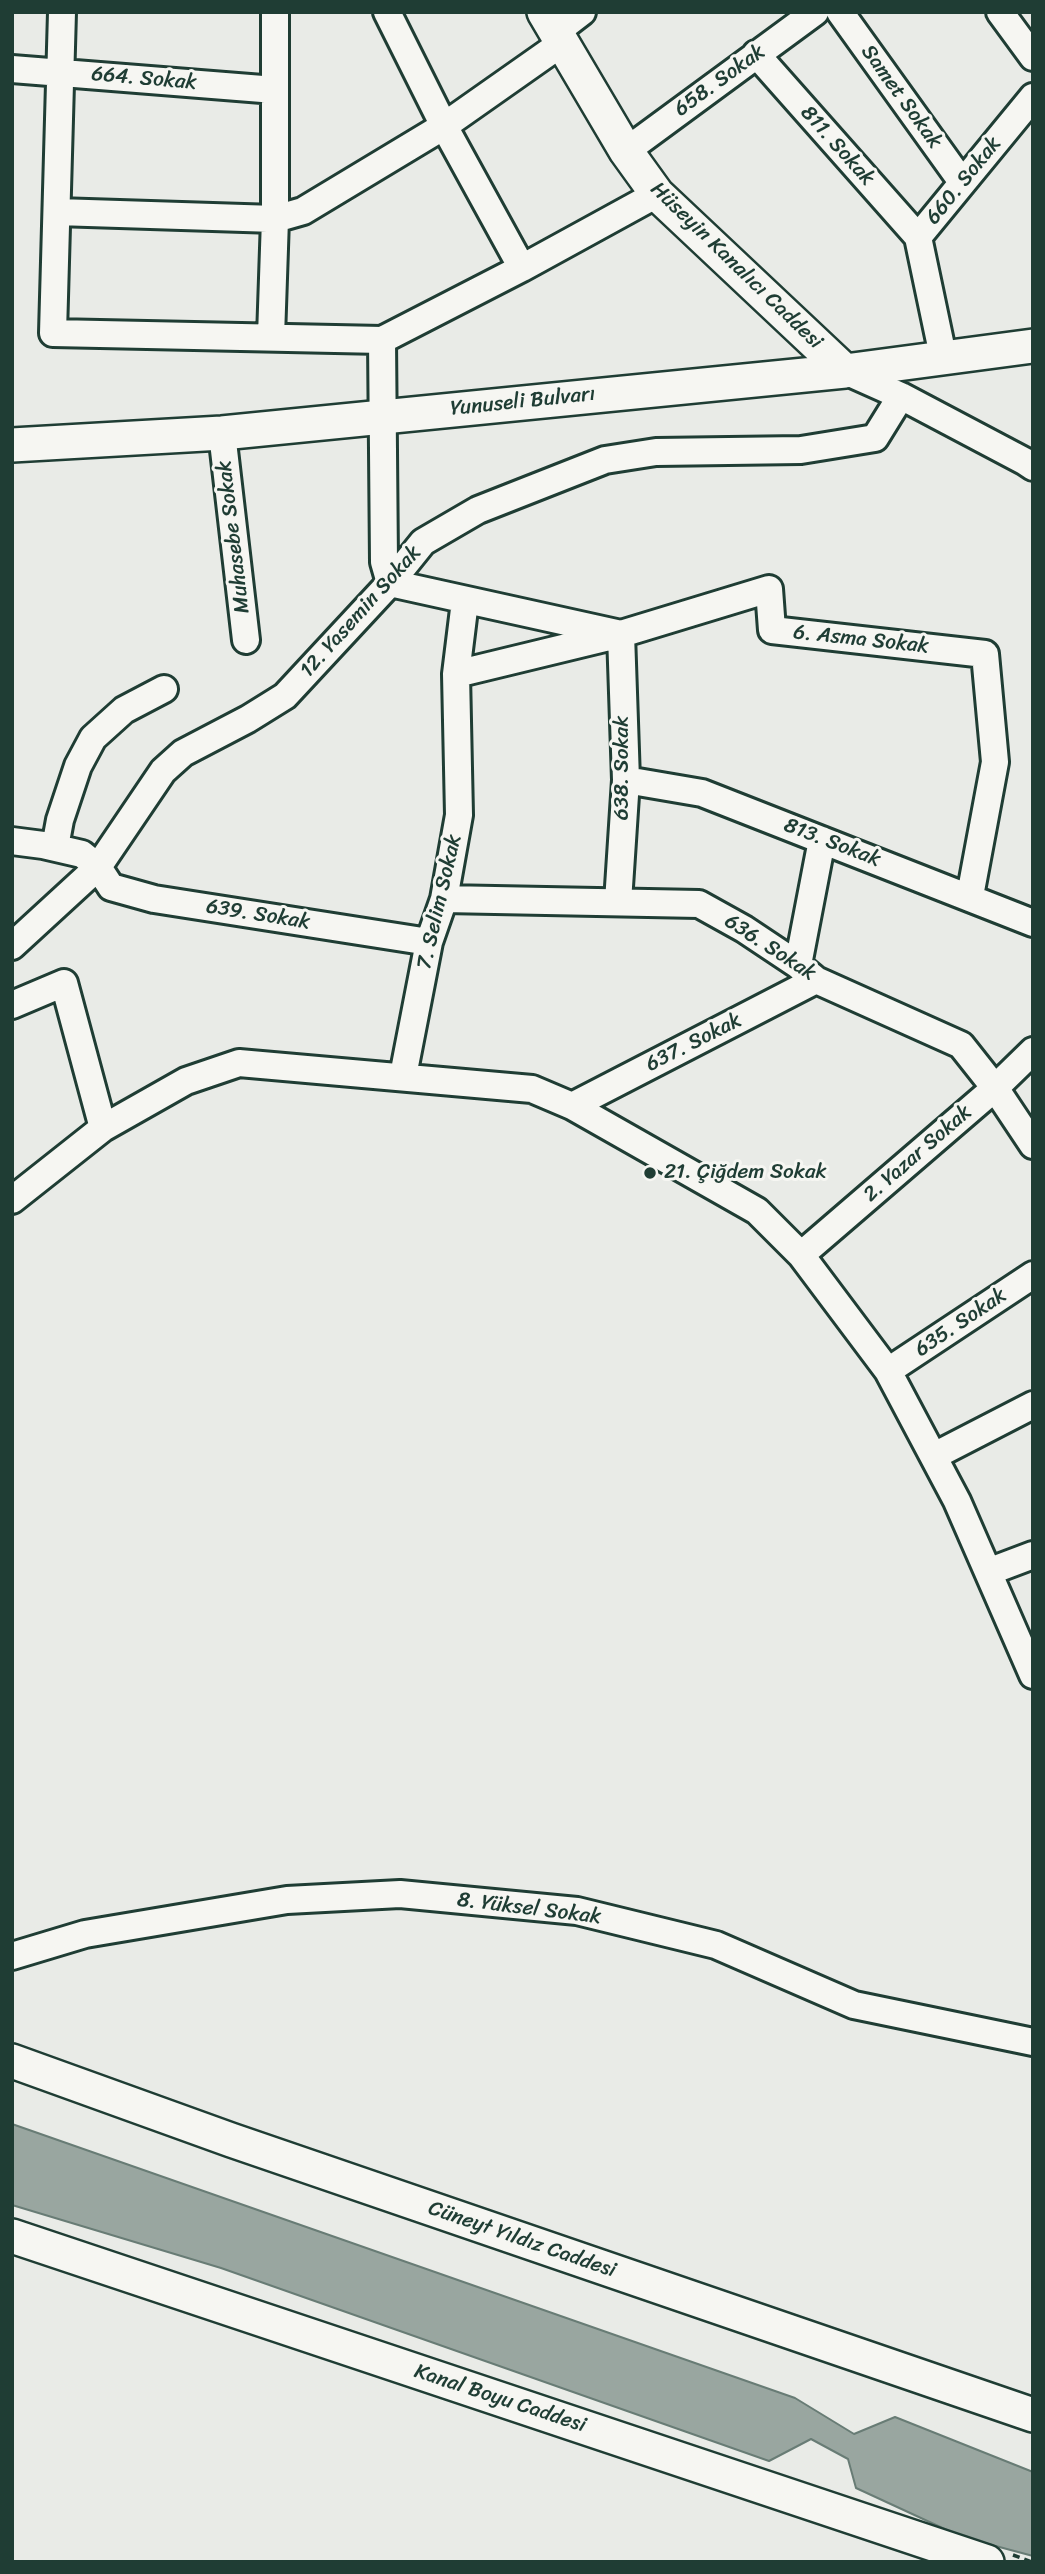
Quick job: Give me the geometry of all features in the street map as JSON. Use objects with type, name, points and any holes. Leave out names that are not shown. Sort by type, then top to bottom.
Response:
[{"type":"main road","name":"Hüseyin Kanalıcı Caddesi","points":[[561,25],[626,150],[657,194],[845,371]]},
{"type":"main road","name":"Yunuseli Bulvarı","points":[[12,445],[222,433],[845,371],[1033,346]]},
{"type":"main road","name":"Cüneyt Yıldız Caddesi","points":[[12,2061],[244,2144],[1033,2415]]},
{"type":"main road","name":"Kanal Boyu Caddesi","points":[[12,2236],[987,2562]]},
{"type":"street","points":[[62,12],[53,333],[382,340],[657,194]]},
{"type":"street","points":[[271,337],[275,219],[275,12]]},
{"type":"street","points":[[387,12],[443,126],[522,268]]},
{"type":"street","name":"658. Sokak","points":[[626,150],[815,12]]},
{"type":"street","name":"Samet Sokak","points":[[839,12],[962,182]]},
{"type":"street","points":[[1000,12],[1033,57]]},
{"type":"street","points":[[57,212],[275,219],[303,211],[443,126],[561,25]]},
{"type":"street","name":"811. Sokak","points":[[756,54],[918,237]]},
{"type":"street","name":"664. Sokak","points":[[12,69],[275,90]]},
{"type":"street","name":"660. Sokak","points":[[943,356],[918,237],[1033,97]]},
{"type":"street","points":[[382,340],[384,562],[390,583],[621,634]]},
{"type":"street","points":[[845,371],[901,396],[1033,467]]},
{"type":"street","name":"12. Yasemin Sokak","points":[[12,946],[98,867],[163,771],[183,754],[285,696],[390,583],[423,542],[478,510],[605,460],[656,452],[801,450],[876,438],[901,396]]},
{"type":"street","name":"Muhasebe Sokak","points":[[222,433],[247,640]]},
{"type":"street","name":"6. Asma Sokak","points":[[456,674],[621,634],[769,589],[772,630],[985,654],[995,762],[970,896]]},
{"type":"street","name":"7. Selim Sokak","points":[[403,1076],[429,942],[444,899],[459,815],[456,674],[466,601]]},
{"type":"street","name":"638. Sokak","points":[[618,902],[626,780],[621,634]]},
{"type":"street","points":[[55,847],[60,820],[78,765],[93,738],[124,710],[164,689]]},
{"type":"street","name":"813. Sokak","points":[[626,780],[702,793],[970,896],[1033,923]]},
{"type":"street","points":[[807,972],[822,840]]},
{"type":"street","name":"639. Sokak","points":[[12,841],[82,854],[98,867],[111,887],[154,900],[429,942]]},
{"type":"street","name":"636. Sokak","points":[[444,899],[699,904],[807,972],[961,1045],[995,1088],[1033,1146]]},
{"type":"street","name":"637. Sokak","points":[[572,1105],[807,972]]},
{"type":"street","points":[[12,1005],[64,983],[103,1128]]},
{"type":"street","name":"2. Yazar Sokak","points":[[801,1255],[995,1088],[1033,1051]]},
{"type":"street","points":[[12,1200],[103,1128],[186,1081],[239,1063],[532,1089],[572,1105],[757,1211],[801,1255],[888,1371],[957,1501],[1033,1675]]},
{"type":"street","name":"635. Sokak","points":[[888,1371],[1033,1275]]},
{"type":"street","points":[[934,1456],[1033,1405]]},
{"type":"street","points":[[988,1572],[1033,1555]]},
{"type":"street","name":"8. Yüksel Sokak","points":[[12,1956],[85,1934],[287,1900],[400,1894],[577,1911],[716,1945],[854,2005],[1033,2042]]},
{"type":"shaded area","points":[[12,2124],[795,2398],[854,2434],[895,2417],[1033,2472],[1033,2556],[962,2537],[856,2488],[848,2459],[811,2439],[769,2461],[221,2268],[12,2205]]},
{"type":"place","name":"21. Çiğdem Sokak","points":[[650,1173]]}]
